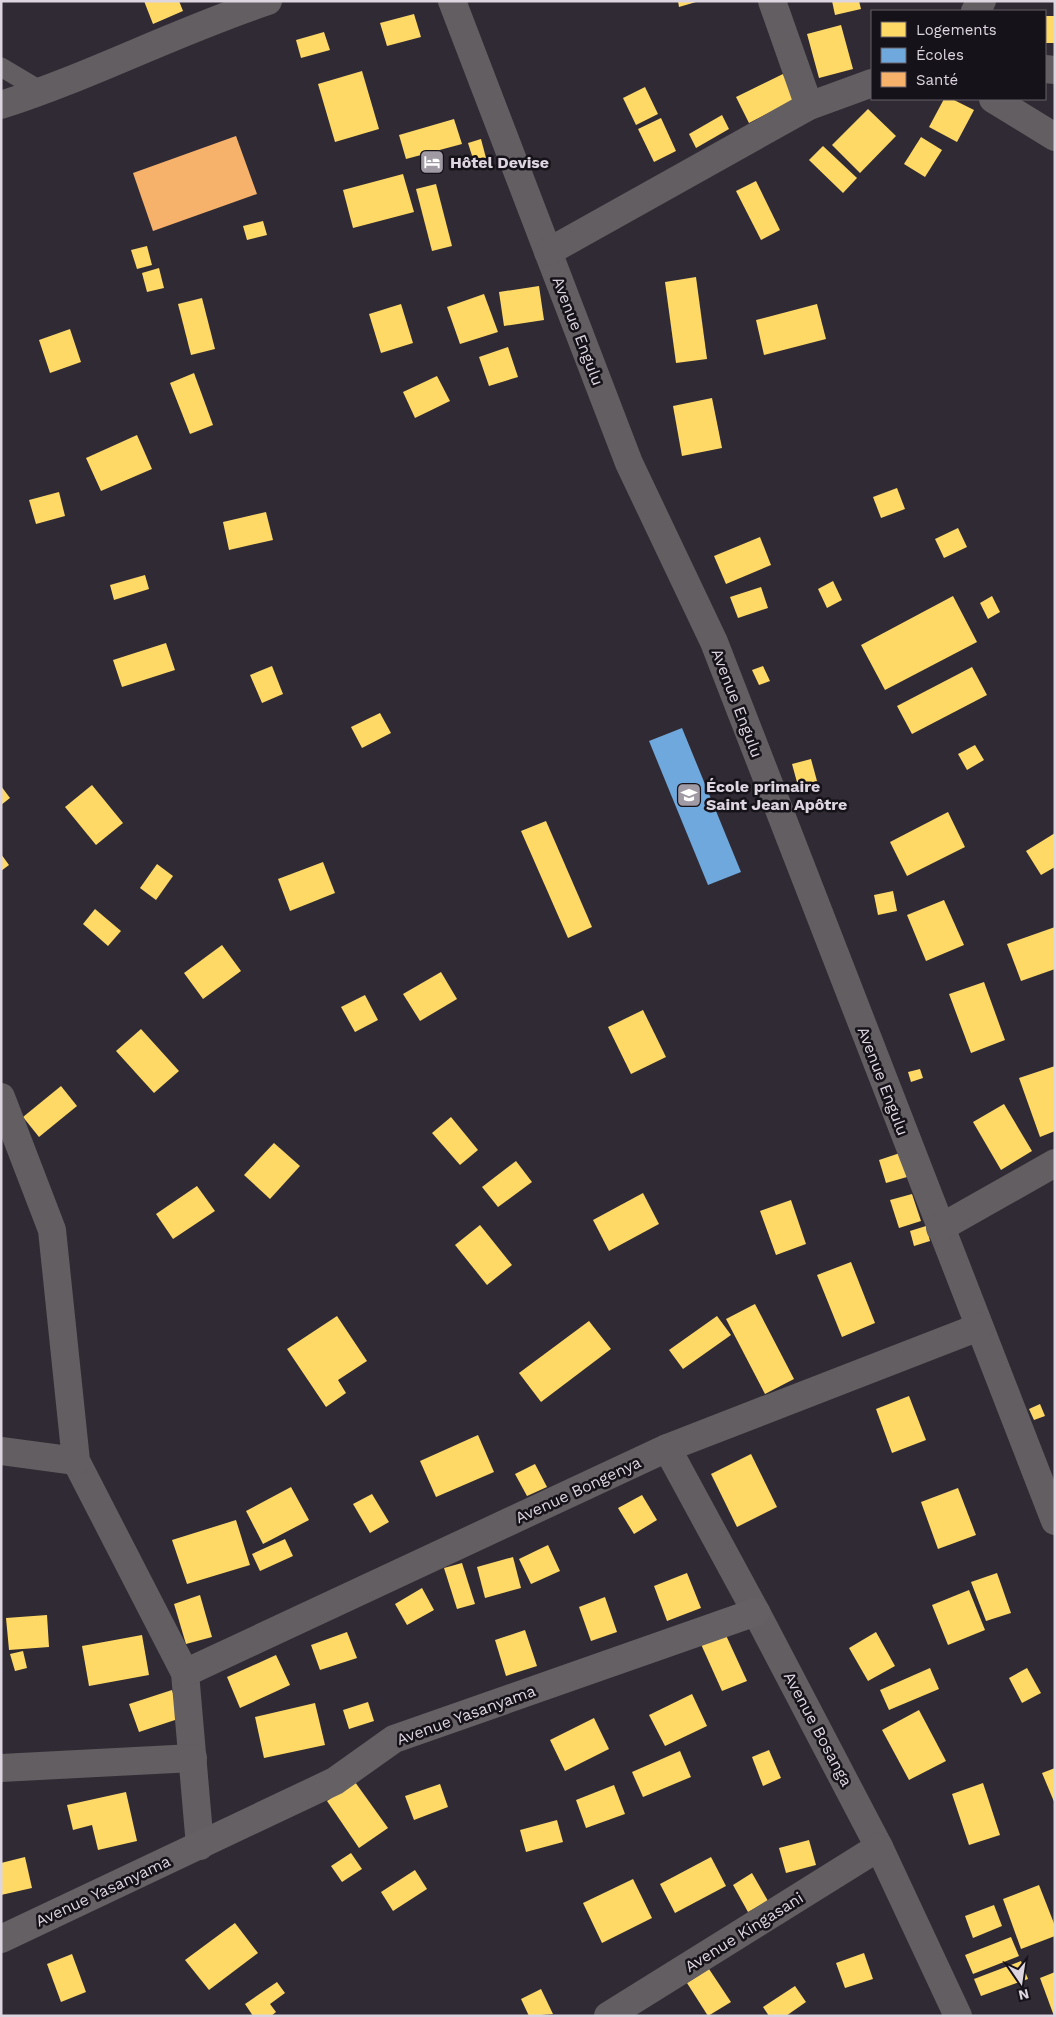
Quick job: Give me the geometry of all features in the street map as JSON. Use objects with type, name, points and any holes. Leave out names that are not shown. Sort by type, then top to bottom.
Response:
[{"type":"street","points":[[1,105],[43,92],[225,15],[268,1]]},
{"type":"street","name":"Avenue Engulu","points":[[452,1],[629,463],[714,642],[1055,1521]]},
{"type":"street","points":[[772,1],[808,106]]},
{"type":"street","points":[[548,252],[808,106],[871,83]]},
{"type":"street","points":[[995,100],[1055,137]]},
{"type":"street","points":[[1,1097],[52,1230],[76,1461],[185,1673],[200,1846]]},
{"type":"street","points":[[940,1228],[1055,1163]]},
{"type":"street","name":"Avenue Bongenya","points":[[185,1673],[667,1448],[979,1328]]},
{"type":"street","name":"Avenue Bosanga","points":[[667,1448],[880,1847],[958,2016]]},
{"type":"street","points":[[1,1451],[76,1461]]},
{"type":"street","name":"Avenue Yasanyama","points":[[1,1939],[335,1782],[394,1739],[756,1612]]},
{"type":"street","points":[[1,1768],[193,1758]]},
{"type":"street","name":"Avenue Kingasani","points":[[608,2016],[880,1847]]},
{"type":"lane","points":[[1,67],[43,92]]},
{"type":"building: Logements","points":[[144,1],[179,1],[183,11],[153,24]]},
{"type":"building: Logements","points":[[678,1],[696,1],[696,2],[679,7]]},
{"type":"building: Logements","points":[[832,1],[859,1],[861,9],[835,15]]},
{"type":"building: Logements","points":[[414,14],[421,37],[387,46],[380,23]]},
{"type":"building: Logements","points":[[1046,16],[1055,16],[1055,43],[1046,43]]},
{"type":"building: Logements","points":[[841,25],[853,69],[819,78],[807,34]]},
{"type":"building: Logements","points":[[324,32],[330,50],[301,58],[296,40]]},
{"type":"building: Logements","points":[[362,71],[379,129],[335,142],[318,84]]},
{"type":"building: Logements","points":[[783,74],[796,99],[749,123],[736,97]]},
{"type":"building: Logements","points":[[645,87],[658,114],[636,125],[623,98]]},
{"type":"building: Logements","points":[[943,100],[954,100],[974,110],[957,142],[929,127]]},
{"type":"building: Logements","points":[[868,109],[896,136],[860,173],[832,145]]},
{"type":"building: Logements","points":[[722,115],[729,129],[696,148],[689,134]]},
{"type":"building: Logements","points":[[661,118],[676,151],[654,162],[638,129]]},
{"type":"building: Logements","points":[[454,119],[462,144],[406,159],[399,135]]},
{"type":"building: Logements","points":[[921,137],[942,150],[925,177],[904,164]]},
{"type":"building: Logements","points":[[481,139],[486,158],[474,162],[468,143]]},
{"type":"building: Logements","points":[[823,146],[857,178],[843,193],[809,160]]},
{"type":"building: Logements","points":[[403,174],[414,212],[353,228],[343,190]]},
{"type":"building: Logements","points":[[756,181],[780,230],[761,240],[736,191]]},
{"type":"building: Logements","points":[[436,184],[452,246],[432,251],[416,189]]},
{"type":"building: Logements","points":[[263,221],[267,235],[247,240],[243,226]]},
{"type":"building: Logements","points":[[147,246],[152,265],[137,269],[131,250]]},
{"type":"building: Logements","points":[[159,268],[164,288],[147,292],[142,273]]},
{"type":"building: Logements","points":[[696,277],[707,359],[676,363],[665,282]]},
{"type":"building: Logements","points":[[539,286],[544,320],[504,326],[499,292]]},
{"type":"building: Logements","points":[[484,294],[498,332],[460,344],[447,307]]},
{"type":"building: Logements","points":[[202,298],[215,349],[191,355],[178,304]]},
{"type":"building: Logements","points":[[401,304],[413,343],[381,353],[369,314]]},
{"type":"building: Logements","points":[[817,304],[826,339],[764,355],[756,320]]},
{"type":"building: Logements","points":[[70,329],[81,362],[50,373],[39,340]]},
{"type":"building: Logements","points":[[508,347],[518,377],[489,386],[479,357]]},
{"type":"building: Logements","points":[[194,373],[213,425],[190,434],[170,383]]},
{"type":"building: Logements","points":[[437,376],[450,401],[415,418],[403,392]]},
{"type":"building: Logements","points":[[712,398],[722,448],[682,456],[673,406]]},
{"type":"building: Logements","points":[[137,435],[152,469],[101,491],[86,458]]},
{"type":"building: Logements","points":[[897,488],[905,509],[881,518],[873,497]]},
{"type":"building: Logements","points":[[59,492],[65,516],[36,524],[29,500]]},
{"type":"building: Logements","points":[[266,512],[273,540],[229,550],[223,522]]},
{"type":"building: Logements","points":[[958,528],[967,547],[944,558],[935,539]]},
{"type":"building: Logements","points":[[760,537],[771,565],[726,584],[714,556]]},
{"type":"building: Logements","points":[[145,575],[149,589],[114,600],[110,585]]},
{"type":"building: Logements","points":[[833,581],[842,600],[827,608],[818,589]]},
{"type":"building: Logements","points":[[761,587],[768,608],[738,618],[730,597]]},
{"type":"building: Logements","points":[[953,596],[977,642],[885,690],[861,645]]},
{"type":"building: Logements","points":[[992,596],[1000,612],[988,619],[980,603]]},
{"type":"building: Logements","points":[[166,643],[175,670],[122,687],[113,660]]},
{"type":"building: Logements","points":[[272,666],[283,694],[262,703],[250,675]]},
{"type":"building: Logements","points":[[763,666],[770,681],[759,685],[752,670]]},
{"type":"building: Logements","points":[[972,667],[987,695],[912,734],[897,706]]},
{"type":"building: Logements","points":[[380,713],[391,733],[362,748],[351,727]]},
{"type":"building: Logements","points":[[975,745],[984,760],[967,770],[958,754]]},
{"type":"building: Logements","points":[[811,759],[817,781],[798,786],[792,764]]},
{"type":"building: Logements","points":[[92,785],[123,823],[96,845],[65,807]]},
{"type":"building: Logements","points":[[1,786],[10,798],[1,805]]},
{"type":"building: Logements","points":[[948,812],[965,847],[907,876],[890,842]]},
{"type":"building: Logements","points":[[546,821],[592,927],[568,938],[521,831]]},
{"type":"building: Logements","points":[[1055,833],[1055,867],[1041,875],[1026,851]]},
{"type":"building: Logements","points":[[1,854],[9,865],[1,871]]},
{"type":"building: Logements","points":[[323,862],[335,893],[290,911],[278,879]]},
{"type":"building: Logements","points":[[157,864],[173,876],[156,900],[140,888]]},
{"type":"building: Logements","points":[[893,891],[897,911],[878,915],[874,895]]},
{"type":"building: Logements","points":[[944,900],[964,945],[926,961],[907,915]]},
{"type":"building: Logements","points":[[95,909],[121,931],[108,946],[83,924]]},
{"type":"building: Logements","points":[[1055,927],[1055,969],[1021,981],[1007,944]]},
{"type":"building: Logements","points":[[222,945],[241,971],[203,999],[184,973]]},
{"type":"building: Logements","points":[[441,972],[457,999],[420,1021],[403,994]]},
{"type":"building: Logements","points":[[984,982],[1005,1040],[971,1053],[949,994]]},
{"type":"building: Logements","points":[[365,995],[378,1020],[355,1032],[341,1007]]},
{"type":"building: Logements","points":[[643,1010],[666,1057],[631,1074],[608,1027]]},
{"type":"building: Logements","points":[[141,1029],[179,1071],[154,1093],[116,1051]]},
{"type":"building: Logements","points":[[1055,1066],[1055,1131],[1040,1137],[1019,1078]]},
{"type":"building: Logements","points":[[920,1069],[923,1078],[911,1082],[908,1072]]},
{"type":"building: Logements","points":[[61,1086],[77,1106],[39,1137],[23,1117]]},
{"type":"building: Logements","points":[[1004,1104],[1032,1151],[1001,1170],[973,1122]]},
{"type":"building: Logements","points":[[451,1117],[478,1150],[460,1165],[432,1133]]},
{"type":"building: Logements","points":[[274,1143],[300,1166],[270,1199],[244,1175]]},
{"type":"building: Logements","points":[[900,1153],[907,1177],[886,1183],[879,1160]]},
{"type":"building: Logements","points":[[516,1161],[532,1182],[498,1207],[482,1187]]},
{"type":"building: Logements","points":[[197,1186],[215,1211],[173,1239],[156,1214]]},
{"type":"building: Logements","points":[[643,1193],[659,1224],[609,1251],[593,1220]]},
{"type":"building: Logements","points":[[912,1194],[921,1221],[899,1228],[890,1200]]},
{"type":"building: Logements","points":[[791,1200],[806,1244],[776,1255],[760,1211]]},
{"type":"building: Logements","points":[[480,1225],[512,1265],[487,1285],[455,1245]]},
{"type":"building: Logements","points":[[926,1226],[930,1241],[914,1246],[910,1231]]},
{"type":"building: Logements","points":[[851,1262],[875,1323],[842,1337],[817,1275]]},
{"type":"building: Logements","points":[[755,1304],[794,1379],[765,1394],[726,1319]]},
{"type":"building: Logements","points":[[337,1316],[367,1361],[338,1380],[346,1393],[326,1407],[287,1349]]},
{"type":"building: Logements","points":[[717,1316],[731,1335],[683,1369],[669,1350]]},
{"type":"building: Logements","points":[[589,1321],[611,1349],[541,1402],[519,1373]]},
{"type":"building: Logements","points":[[909,1396],[926,1440],[892,1453],[876,1409]]},
{"type":"building: Logements","points":[[1040,1404],[1045,1416],[1034,1420],[1029,1409]]},
{"type":"building: Logements","points":[[478,1435],[494,1472],[436,1497],[420,1461]]},
{"type":"building: Logements","points":[[751,1454],[777,1507],[737,1527],[711,1474]]},
{"type":"building: Logements","points":[[535,1464],[547,1487],[527,1496],[515,1474]]},
{"type":"building: Logements","points":[[291,1487],[309,1520],[263,1544],[246,1511]]},
{"type":"building: Logements","points":[[958,1488],[976,1535],[938,1549],[921,1502]]},
{"type":"building: Logements","points":[[372,1494],[389,1522],[370,1533],[353,1504]]},
{"type":"building: Logements","points":[[642,1495],[657,1520],[634,1534],[618,1508]]},
{"type":"building: Logements","points":[[236,1520],[250,1565],[187,1584],[172,1540]]},
{"type":"building: Logements","points":[[285,1539],[293,1556],[260,1571],[252,1554]]},
{"type":"building: Logements","points":[[548,1545],[560,1571],[531,1584],[519,1559]]},
{"type":"building: Logements","points":[[513,1557],[521,1588],[485,1598],[477,1567]]},
{"type":"building: Logements","points":[[462,1563],[475,1604],[457,1609],[444,1568]]},
{"type":"building: Logements","points":[[687,1573],[701,1608],[667,1621],[654,1586]]},
{"type":"building: Logements","points":[[997,1573],[1011,1613],[986,1621],[971,1582]]},
{"type":"building: Logements","points":[[422,1588],[434,1610],[407,1625],[395,1604]]},
{"type":"building: Logements","points":[[969,1590],[985,1630],[948,1645],[932,1605]]},
{"type":"building: Logements","points":[[200,1595],[212,1637],[186,1644],[174,1604]]},
{"type":"building: Logements","points":[[605,1597],[617,1632],[591,1641],[579,1607]]},
{"type":"building: Logements","points":[[47,1615],[49,1647],[9,1650],[6,1618]]},
{"type":"building: Logements","points":[[525,1630],[537,1666],[506,1676],[495,1640]]},
{"type":"building: Logements","points":[[724,1631],[747,1681],[722,1691],[700,1642]]},
{"type":"building: Logements","points":[[347,1632],[357,1658],[320,1670],[311,1645]]},
{"type":"building: Logements","points":[[876,1632],[895,1666],[868,1681],[849,1648]]},
{"type":"building: Logements","points":[[142,1635],[149,1675],[89,1686],[82,1646]]},
{"type":"building: Logements","points":[[23,1651],[27,1668],[15,1671],[10,1654]]},
{"type":"building: Logements","points":[[276,1655],[290,1685],[240,1708],[227,1677]]},
{"type":"building: Logements","points":[[930,1668],[939,1689],[889,1710],[880,1690]]},
{"type":"building: Logements","points":[[1027,1668],[1041,1693],[1022,1703],[1009,1678]]},
{"type":"building: Logements","points":[[172,1690],[181,1718],[139,1732],[129,1704]]},
{"type":"building: Logements","points":[[692,1694],[707,1726],[665,1746],[649,1715]]},
{"type":"building: Logements","points":[[368,1702],[374,1721],[349,1729],[343,1710]]},
{"type":"building: Logements","points":[[315,1703],[325,1745],[264,1758],[255,1717]]},
{"type":"building: Logements","points":[[919,1710],[946,1761],[909,1780],[882,1730]]},
{"type":"building: Logements","points":[[594,1718],[609,1749],[565,1771],[550,1740]]},
{"type":"building: Logements","points":[[769,1750],[781,1778],[763,1786],[752,1757]]},
{"type":"building: Logements","points":[[680,1751],[691,1777],[643,1797],[632,1772]]},
{"type":"building: Logements","points":[[1055,1768],[1055,1804],[1042,1773]]},
{"type":"building: Logements","points":[[355,1782],[388,1828],[359,1848],[327,1801]]},
{"type":"building: Logements","points":[[983,1783],[1000,1835],[969,1845],[952,1794]]},
{"type":"building: Logements","points":[[440,1784],[448,1807],[414,1820],[405,1796]]},
{"type":"building: Logements","points":[[614,1785],[625,1814],[586,1828],[576,1800]]},
{"type":"building: Logements","points":[[126,1792],[137,1841],[98,1850],[92,1825],[73,1830],[67,1805]]},
{"type":"building: Logements","points":[[557,1820],[563,1842],[526,1852],[520,1830]]},
{"type":"building: Logements","points":[[809,1840],[816,1865],[786,1873],[779,1848]]},
{"type":"building: Logements","points":[[351,1853],[362,1869],[342,1882],[331,1866]]},
{"type":"building: Logements","points":[[25,1857],[32,1888],[1,1895],[1,1863]]},
{"type":"building: Logements","points":[[711,1857],[726,1886],[675,1913],[660,1884]]},
{"type":"building: Logements","points":[[415,1870],[427,1889],[393,1911],[381,1892]]},
{"type":"building: Logements","points":[[752,1873],[768,1901],[748,1912],[733,1885]]},
{"type":"building: Logements","points":[[633,1879],[652,1918],[602,1943],[583,1903]]},
{"type":"building: Logements","points":[[1039,1885],[1055,1926],[1055,1936],[1021,1949],[1003,1899]]},
{"type":"building: Logements","points":[[994,1905],[1002,1926],[973,1938],[965,1916]]},
{"type":"building: Logements","points":[[235,1923],[258,1953],[209,1990],[185,1960]]},
{"type":"building: Logements","points":[[1011,1937],[1019,1956],[973,1974],[965,1955]]},
{"type":"building: Logements","points":[[864,1953],[873,1979],[845,1988],[836,1963]]},
{"type":"building: Logements","points":[[72,1954],[86,1992],[61,2002],[47,1964]]},
{"type":"building: Logements","points":[[1021,1961],[1028,1979],[981,1996],[974,1979]]},
{"type":"building: Logements","points":[[709,1969],[731,2002],[708,2016],[687,1983]]},
{"type":"building: Logements","points":[[1055,1972],[1055,2016],[1054,2016],[1040,1978]]},
{"type":"building: Logements","points":[[277,1982],[285,1993],[270,2004],[276,2012],[271,2016],[253,2016],[245,2004]]},
{"type":"building: Logements","points":[[795,1986],[806,2002],[786,2016],[769,2016],[763,2007]]},
{"type":"building: Logements","points":[[541,1989],[553,2014],[529,2016],[521,1999]]},
{"type":"building: Écoles","points":[[682,728],[741,872],[708,885],[649,741]]},
{"type":"building: Santé","points":[[236,136],[257,194],[153,231],[133,173]]},
{"type":"place","name":"Hôtel Devise","points":[[432,162]]},
{"type":"place","name":"École primaire Saint Jean Apôtre","points":[[689,795]]}]
